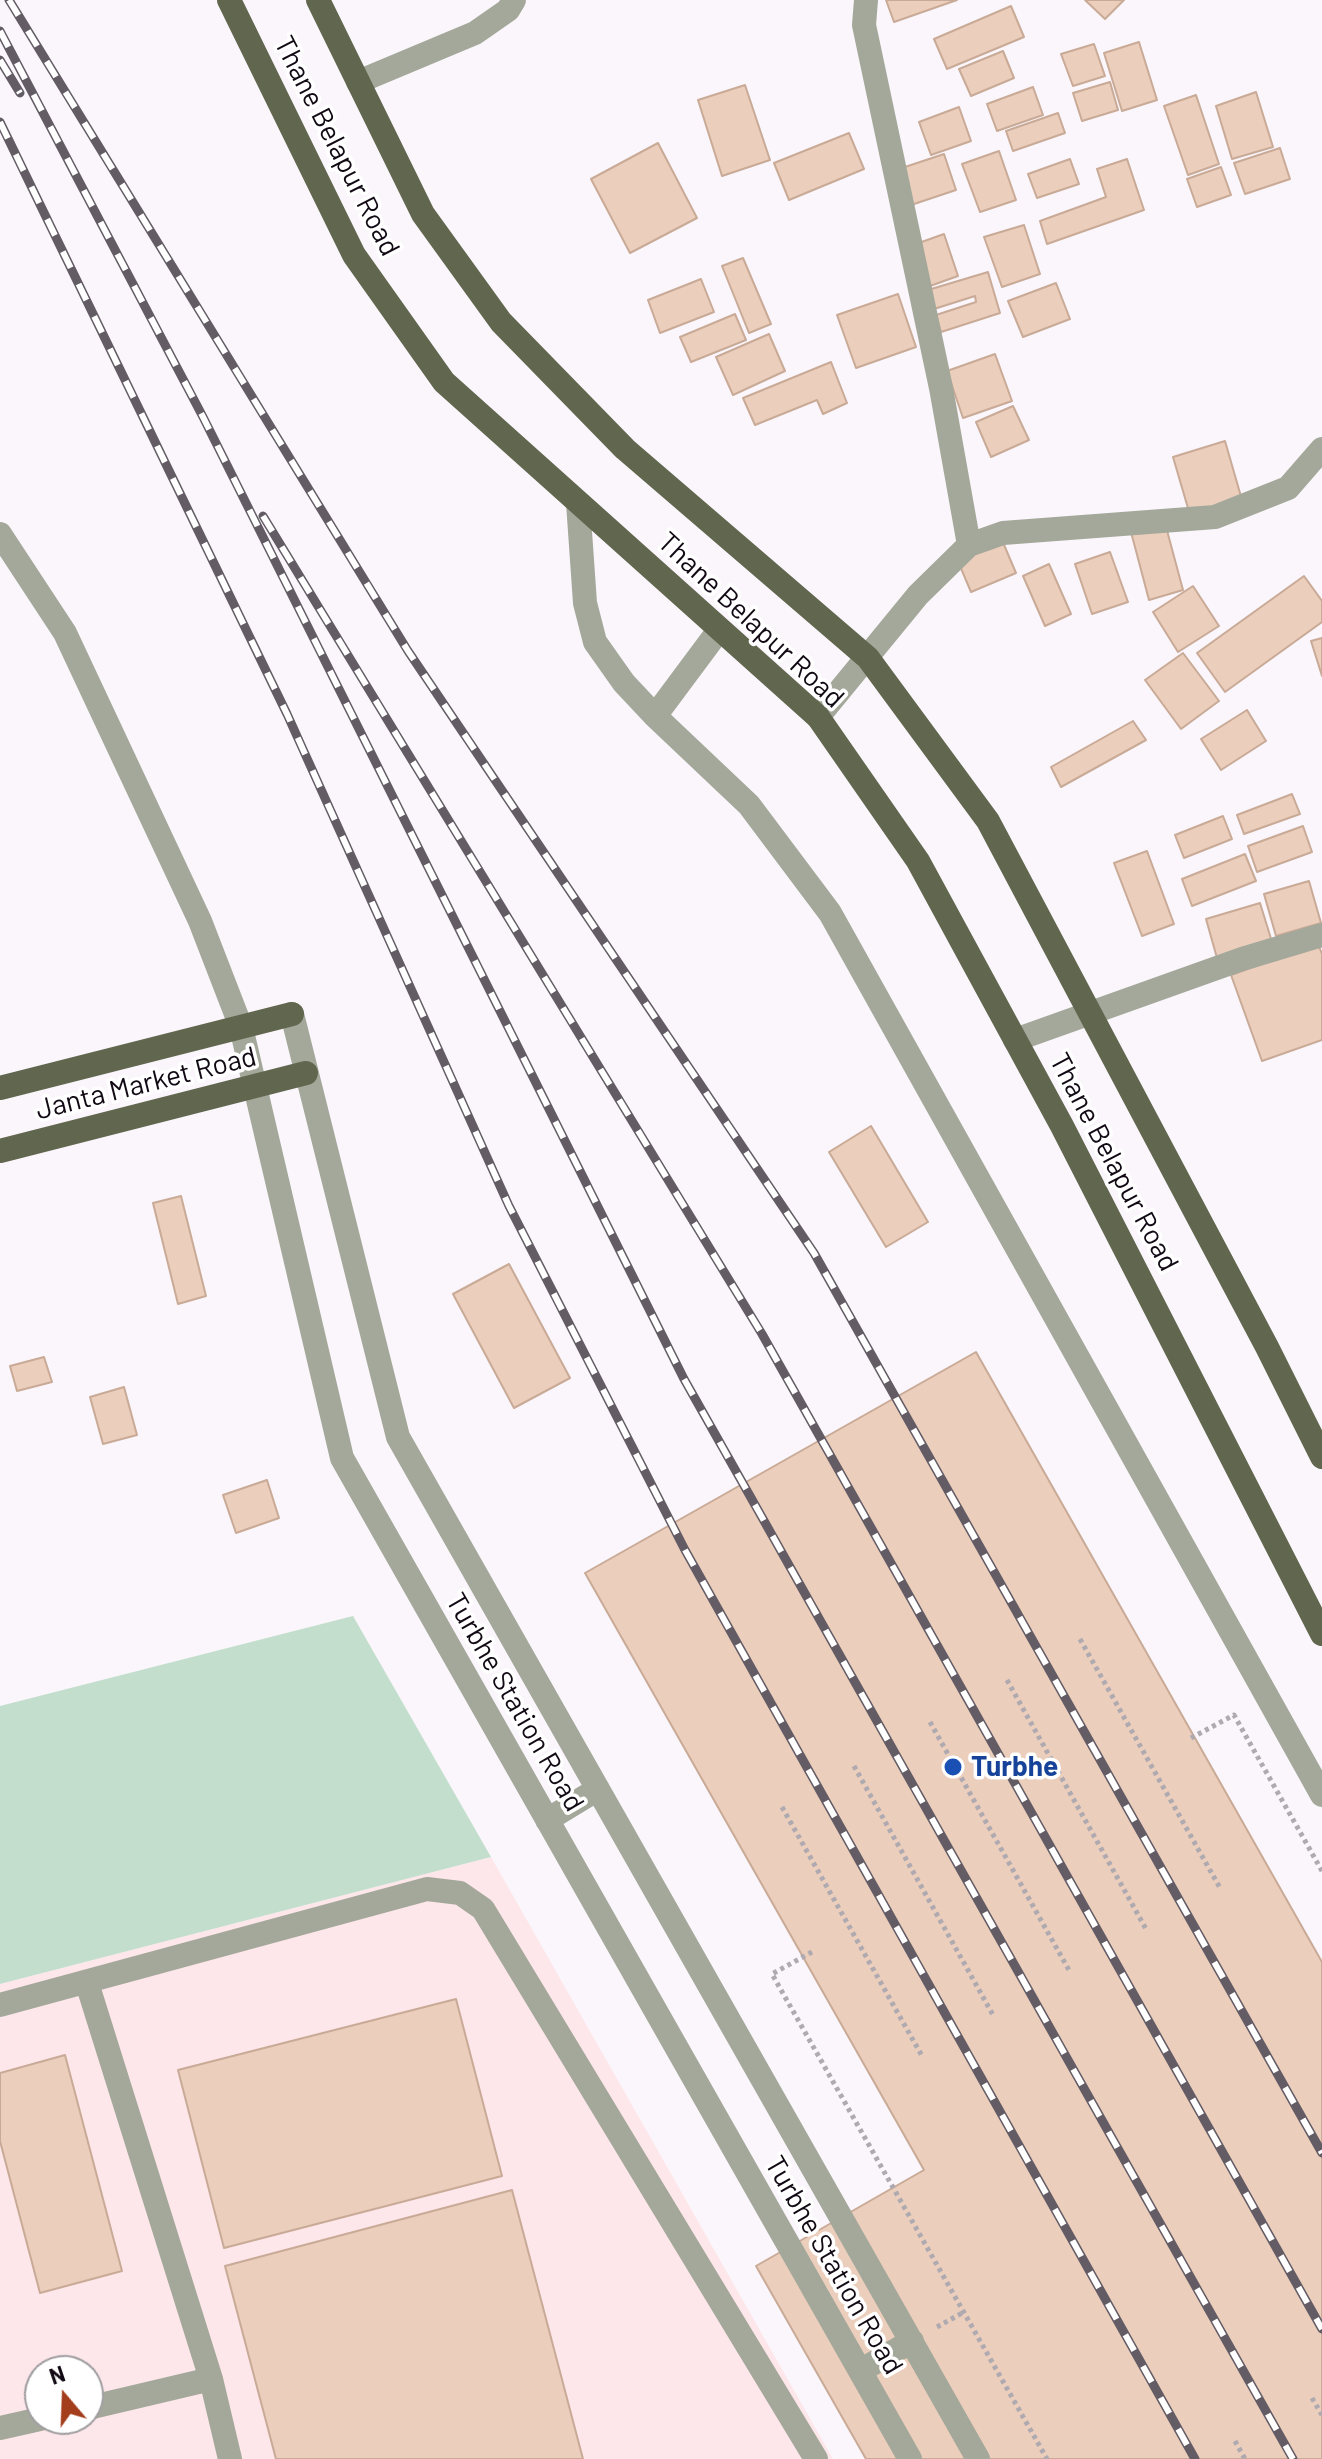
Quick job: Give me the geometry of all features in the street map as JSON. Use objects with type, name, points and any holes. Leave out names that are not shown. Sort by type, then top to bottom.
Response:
[{"type":"main road","name":"Thane Belapur Road","points":[[229,0],[354,255],[444,382],[818,717],[918,861],[1198,1388],[1322,1634]]},
{"type":"main road","name":"Thane Belapur Road","points":[[318,0],[423,214],[501,322],[625,449],[868,658],[988,821],[1322,1457]]},
{"type":"main road","name":"Janta Market Road","points":[[0,1088],[292,1014]]},
{"type":"main road","name":"Janta Market Road","points":[[0,1151],[306,1073]]},
{"type":"street","points":[[358,82],[475,33],[508,10],[514,0]]},
{"type":"street","points":[[866,0],[864,25],[941,388],[969,545]]},
{"type":"street","points":[[818,717],[918,595],[969,545],[1003,533],[1215,517],[1288,488],[1322,449]]},
{"type":"street","points":[[578,503],[585,603],[595,642],[624,683],[655,716],[749,805],[830,913],[1322,1795]]},
{"type":"street","name":"Turbhe Station Road","points":[[0,534],[65,633],[200,921],[241,1027],[342,1458],[910,2459]]},
{"type":"street","points":[[655,716],[719,630]]},
{"type":"street","points":[[1015,1040],[1089,1012],[1322,935]]},
{"type":"street","name":"Turbhe Station Road","points":[[292,1014],[398,1437],[978,2459]]},
{"type":"street","points":[[547,1820],[598,1789]]},
{"type":"street","points":[[0,2005],[427,1889],[460,1893],[483,1909],[816,2459]]},
{"type":"street","points":[[87,1983],[211,2379],[230,2459]]},
{"type":"street","points":[[860,2371],[912,2341]]},
{"type":"street","points":[[104,2404],[211,2379]]},
{"type":"street","points":[[0,2428],[24,2423]]},
{"type":"path","points":[[1080,1639],[1220,1888]]},
{"type":"path","points":[[1007,1680],[1146,1929]]},
{"type":"path","points":[[1191,1738],[1234,1715],[1322,1871]]},
{"type":"path","points":[[930,1722],[1070,1972]]},
{"type":"path","points":[[854,1766],[993,2015]]},
{"type":"path","points":[[782,1807],[922,2056]]},
{"type":"path","points":[[812,1952],[772,1974],[1047,2459]]},
{"type":"path","points":[[1312,2398],[1322,2415]]},
{"type":"path","points":[[1235,2441],[1245,2459]]},
{"type":"shaded area","points":[[491,1857],[833,2459],[0,2459],[0,1984]]},
{"type":"green space","points":[[353,1616],[491,1857],[0,1984],[0,1706]]},
{"type":"building","points":[[886,0],[957,0],[894,22]]},
{"type":"building","points":[[1085,0],[1124,0],[1105,19]]},
{"type":"building","points":[[1011,6],[1024,37],[947,69],[934,39]]},
{"type":"building","points":[[1139,42],[1157,100],[1122,111],[1104,53]]},
{"type":"building","points":[[1094,44],[1105,76],[1073,86],[1061,54]]},
{"type":"building","points":[[1003,51],[1014,78],[971,96],[959,69]]},
{"type":"building","points":[[1110,82],[1118,110],[1082,121],[1073,93]]},
{"type":"building","points":[[745,85],[770,160],[722,176],[698,100]]},
{"type":"building","points":[[1033,87],[1043,115],[997,131],[987,104]]},
{"type":"building","points":[[1256,92],[1273,147],[1232,159],[1216,106]]},
{"type":"building","points":[[1196,95],[1219,164],[1188,175],[1164,106]]},
{"type":"building","points":[[959,107],[971,141],[931,155],[919,122]]},
{"type":"building","points":[[1058,113],[1065,133],[1013,151],[1006,131]]},
{"type":"building","points":[[849,133],[864,169],[789,200],[774,163]]},
{"type":"building","points":[[658,143],[697,218],[630,253],[591,179]]},
{"type":"building","points":[[1280,148],[1290,179],[1245,194],[1234,163]]},
{"type":"building","points":[[999,151],[1016,200],[980,212],[962,164]]},
{"type":"building","points":[[944,154],[956,190],[911,205],[899,169]]},
{"type":"building","points":[[1070,159],[1079,184],[1037,198],[1028,174]]},
{"type":"building","points":[[1127,159],[1144,210],[1047,244],[1040,221],[1106,197],[1097,169]]},
{"type":"building","points":[[1221,167],[1231,195],[1197,207],[1187,179]]},
{"type":"building","points":[[1024,225],[1040,274],[1002,287],[984,237]]},
{"type":"building","points":[[944,234],[958,276],[930,286],[916,244]]},
{"type":"building","points":[[743,258],[771,324],[749,333],[722,266]]},
{"type":"building","points":[[988,272],[1000,313],[941,332],[936,315],[976,302],[975,296],[934,309],[928,290]]},
{"type":"building","points":[[701,279],[714,312],[660,333],[648,300]]},
{"type":"building","points":[[1056,283],[1070,319],[1023,337],[1008,301]]},
{"type":"building","points":[[898,294],[916,347],[856,368],[837,315]]},
{"type":"building","points":[[735,314],[746,340],[691,362],[680,337]]},
{"type":"building","points":[[769,334],[785,371],[733,395],[716,357]]},
{"type":"building","points":[[995,354],[1012,401],[963,418],[947,371]]},
{"type":"building","points":[[831,362],[847,403],[823,414],[817,400],[755,425],[743,398]]},
{"type":"building","points":[[1013,406],[1029,440],[991,457],[976,422]]},
{"type":"building","points":[[1225,441],[1242,500],[1190,515],[1173,457]]},
{"type":"building","points":[[1165,523],[1183,590],[1149,600],[1131,532]]},
{"type":"building","points":[[1002,540],[1016,573],[971,592],[957,559]]},
{"type":"building","points":[[1110,552],[1128,602],[1092,614],[1075,564]]},
{"type":"building","points":[[1049,564],[1071,614],[1045,626],[1023,576]]},
{"type":"building","points":[[1304,576],[1322,601],[1322,622],[1225,692],[1197,653]]},
{"type":"building","points":[[1193,586],[1219,626],[1178,652],[1153,612]]},
{"type":"building","points":[[1322,638],[1322,676],[1311,641]]},
{"type":"building","points":[[1183,653],[1219,701],[1181,729],[1145,680]]},
{"type":"building","points":[[1247,710],[1266,741],[1221,770],[1201,739]]},
{"type":"building","points":[[1133,721],[1146,740],[1061,787],[1051,767]]},
{"type":"building","points":[[1292,794],[1300,814],[1244,834],[1237,815]]},
{"type":"building","points":[[1223,816],[1232,839],[1184,858],[1175,835]]},
{"type":"building","points":[[1303,826],[1312,852],[1257,872],[1248,846]]},
{"type":"building","points":[[1147,851],[1174,924],[1142,936],[1114,863]]},
{"type":"building","points":[[1245,854],[1256,881],[1192,906],[1182,879]]},
{"type":"building","points":[[1309,881],[1321,923],[1276,936],[1264,894]]},
{"type":"building","points":[[1260,903],[1272,942],[1217,958],[1206,919]]},
{"type":"building","points":[[1318,944],[1322,954],[1322,1040],[1262,1061],[1231,975]]},
{"type":"building","points":[[871,1126],[928,1222],[886,1247],[829,1152]]},
{"type":"building","points":[[181,1196],[206,1296],[178,1304],[153,1203]]},
{"type":"building","points":[[509,1264],[570,1378],[514,1408],[453,1294]]},
{"type":"building","name":"Turbhe","points":[[976,1352],[1322,1962],[1322,2459],[866,2459],[756,2266],[924,2170],[585,1573]]},
{"type":"building","points":[[44,1357],[52,1382],[17,1391],[10,1366]]},
{"type":"building","points":[[124,1387],[137,1435],[103,1444],[90,1397]]},
{"type":"building","points":[[267,1480],[279,1518],[236,1533],[223,1495]]},
{"type":"building","points":[[456,1999],[502,2176],[224,2248],[178,2070]]},
{"type":"building","points":[[65,2055],[122,2271],[40,2293],[0,2141],[0,2073]]},
{"type":"building","points":[[512,2190],[583,2459],[276,2459],[225,2266]]},
{"type":"railway","points":[[9,0],[408,651],[814,1253],[1322,2153]]},
{"type":"railway","points":[[0,31],[203,417],[684,1379],[1293,2459]]},
{"type":"railway","points":[[0,60],[20,93]]},
{"type":"railway","points":[[0,122],[287,714],[509,1206],[685,1550],[1195,2459]]},
{"type":"railway","points":[[263,516],[762,1334],[1322,2329]]},
{"type":"place","name":"Turbhe","points":[[953,1767]]}]
